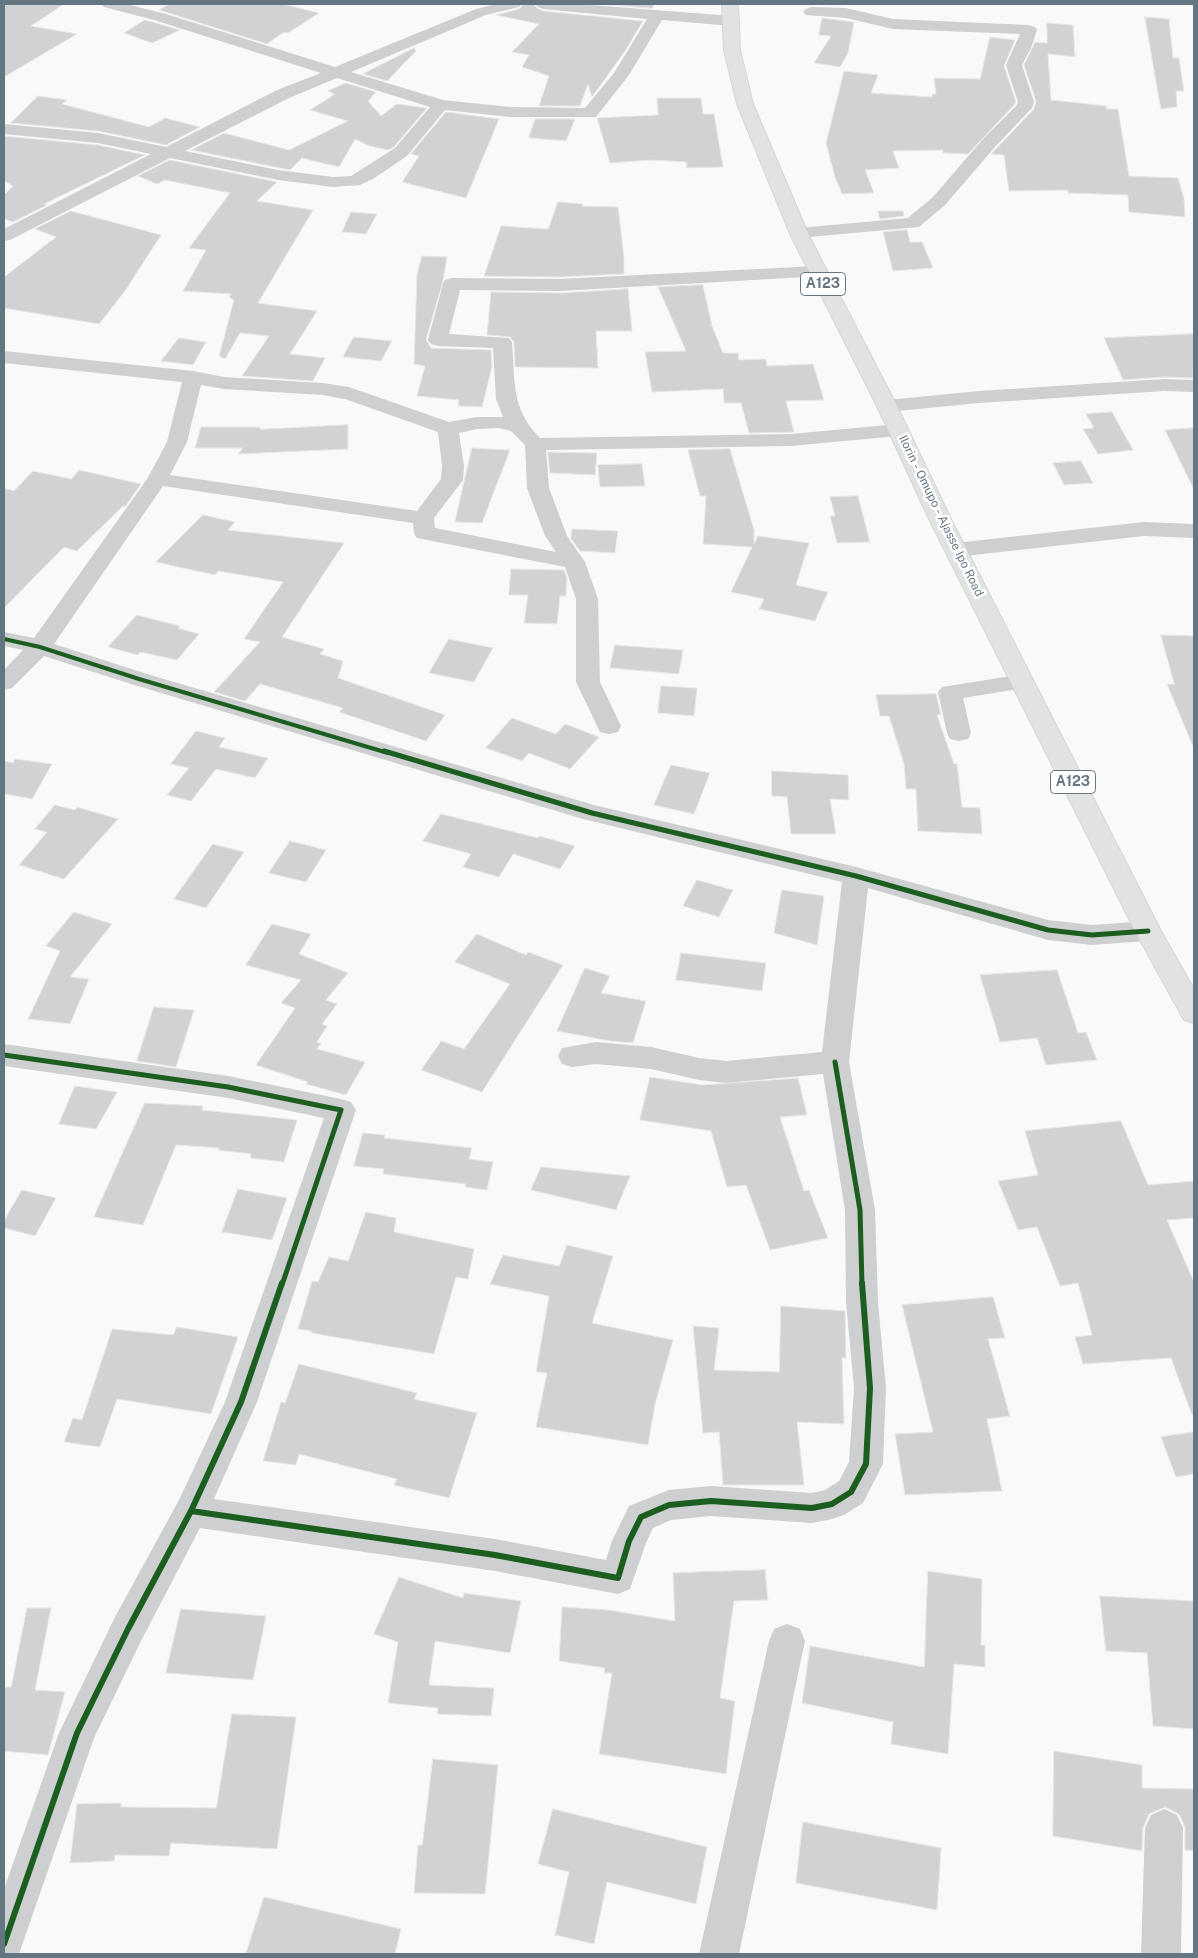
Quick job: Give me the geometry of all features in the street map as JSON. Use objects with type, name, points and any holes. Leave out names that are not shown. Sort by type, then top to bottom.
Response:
[{"type":"highway","name":"Ilorin - Omupo - Ajasse Ipo Road","points":[[731,12],[732,50],[746,104],[817,272],[887,406],[956,550],[1148,931],[1191,999]]},
{"type":"street","points":[[108,4],[160,17],[224,39],[335,71],[441,106],[510,112],[590,113],[621,75],[658,16]]},
{"type":"street","points":[[4,236],[283,94],[481,12],[514,4]]},
{"type":"street","points":[[543,4],[658,16],[731,12]]},
{"type":"street","points":[[799,233],[913,223],[939,201],[989,142],[1024,108],[1026,102],[1014,65],[1023,48],[1029,30],[893,24],[846,13],[810,13]]},
{"type":"street","points":[[4,129],[98,138],[278,175],[333,182],[354,181],[367,175],[401,152],[441,106]]},
{"type":"street","points":[[609,726],[588,682],[587,599],[574,562],[556,536],[538,488],[534,444],[518,427],[506,399],[502,342],[438,340],[452,284],[560,285],[817,272]]},
{"type":"street","points":[[4,356],[193,377],[224,384],[322,389],[349,394],[448,429],[477,423],[499,422],[518,427]]},
{"type":"street","points":[[4,683],[40,647],[157,479],[176,442],[193,377]]},
{"type":"street","points":[[887,406],[979,397],[1164,384],[1194,386]]},
{"type":"street","points":[[448,429],[453,466],[452,480],[424,518],[425,533],[574,562]]},
{"type":"street","points":[[534,444],[791,440],[898,430]]},
{"type":"street","points":[[157,479],[424,518]]},
{"type":"street","points":[[956,550],[1144,530],[1194,531]]},
{"type":"street","points":[[4,639],[40,647],[140,679],[592,813],[856,876],[1048,930],[1092,935],[1148,931]]},
{"type":"street","points":[[959,733],[950,692],[1023,682]]},
{"type":"street","points":[[191,1511],[495,1555],[618,1578],[628,1542],[641,1517],[669,1505],[711,1501],[812,1508],[832,1504],[852,1492],[866,1464],[870,1388],[862,1302],[860,1210],[835,1062],[856,876]]},
{"type":"street","points":[[572,1056],[596,1053],[652,1058],[699,1070],[726,1072],[835,1062]]},
{"type":"street","points":[[4,1055],[228,1087],[340,1110],[313,1196],[241,1402],[191,1511],[128,1629],[77,1734],[4,1944]]},
{"type":"street","points":[[720,1954],[787,1641]]},
{"type":"street","points":[[1161,1954],[1164,1828]]},
{"type":"building","points":[[4,4],[64,4],[31,26],[77,34],[4,77]]},
{"type":"building","points":[[170,4],[283,4],[319,13],[288,33],[284,32],[267,44],[159,10]]},
{"type":"building","points":[[524,4],[533,4],[543,11],[643,21],[625,51],[592,97],[588,84],[580,106],[539,106],[549,76],[522,67],[529,55],[512,52],[539,24],[496,15],[519,9]]},
{"type":"building","points":[[599,4],[655,4],[652,8]]},
{"type":"building","points":[[1145,17],[1169,19],[1173,58],[1179,58],[1184,91],[1176,91],[1177,107],[1161,109]]},
{"type":"building","points":[[822,18],[854,22],[848,53],[840,67],[814,63],[831,36],[819,35]]},
{"type":"building","points":[[145,20],[180,30],[152,43],[124,33]]},
{"type":"building","points":[[1047,23],[1073,25],[1075,57],[1048,54],[1051,100],[1107,106],[1106,109],[1118,109],[1129,176],[1178,178],[1184,199],[1185,217],[1129,212],[1128,195],[1068,193],[1068,190],[1009,191],[1004,155],[991,154],[1034,109],[1036,101],[1024,65],[1035,42],[1047,43]]},
{"type":"building","points":[[990,37],[1015,40],[1004,66],[1016,102],[968,154],[943,153],[943,150],[893,151],[899,168],[865,170],[874,193],[842,194],[835,177],[826,143],[844,71],[878,75],[871,93],[932,97],[932,94],[936,94],[934,78],[980,79]]},
{"type":"building","points":[[414,48],[416,51],[387,81],[363,74]]},
{"type":"building","points":[[346,83],[376,92],[368,101],[381,116],[397,104],[427,108],[394,147],[388,150],[369,146],[355,139],[339,167],[302,158],[290,170],[191,150],[224,133],[289,150],[348,121],[310,110],[335,94],[328,91]]},
{"type":"building","points":[[38,96],[67,100],[62,104],[149,127],[165,118],[200,127],[166,145],[98,131],[11,123]]},
{"type":"building","points":[[657,98],[701,98],[703,114],[714,114],[723,167],[686,168],[687,162],[652,160],[610,163],[597,118],[658,115]]},
{"type":"building","points":[[446,112],[499,119],[466,198],[402,182],[419,156],[411,154]]},
{"type":"building","points":[[535,119],[575,119],[566,141],[529,138]]},
{"type":"building","points":[[4,136],[98,145],[145,155],[44,204],[47,205],[13,222],[4,219],[4,195],[13,186],[4,181]]},
{"type":"building","points":[[170,160],[277,182],[257,201],[313,210],[258,303],[317,311],[290,354],[325,358],[313,381],[242,376],[269,336],[240,333],[225,359],[219,356],[234,300],[229,297],[231,294],[183,291],[206,250],[189,248],[230,193],[165,180],[157,184],[138,176]]},
{"type":"building","points":[[558,202],[583,204],[582,206],[618,207],[624,257],[624,274],[560,277],[484,276],[501,226],[548,229]]},
{"type":"building","points":[[71,211],[161,235],[125,291],[99,324],[4,308],[4,277],[56,237],[35,229]]},
{"type":"building","points":[[878,211],[903,211],[904,216],[880,219]]},
{"type":"building","points":[[351,212],[377,214],[366,234],[342,232]]},
{"type":"building","points":[[907,230],[910,242],[922,242],[933,268],[893,271],[883,232]]},
{"type":"building","points":[[422,256],[447,257],[443,281],[426,340],[431,348],[491,350],[492,367],[482,407],[458,406],[459,400],[417,396],[425,366],[414,364],[417,275]]},
{"type":"building","points":[[703,285],[712,326],[723,353],[738,353],[739,360],[766,359],[767,366],[813,364],[824,400],[786,401],[794,432],[749,433],[741,403],[724,403],[723,389],[652,392],[645,352],[686,351],[658,287]]},
{"type":"building","points":[[628,289],[632,331],[596,331],[598,368],[515,367],[514,342],[510,337],[487,335],[491,292],[560,293]]},
{"type":"building","points":[[1194,334],[1193,378],[1164,377],[1123,380],[1104,338]]},
{"type":"building","points":[[354,337],[392,341],[381,361],[343,357]]},
{"type":"building","points":[[179,338],[206,342],[193,365],[161,361]]},
{"type":"building","points":[[1112,412],[1133,450],[1098,454],[1083,429],[1094,428],[1086,414]]},
{"type":"building","points":[[348,425],[348,449],[238,454],[243,448],[195,448],[201,427],[260,427],[260,429]]},
{"type":"building","points":[[1194,428],[1194,490],[1165,430]]},
{"type":"building","points":[[472,448],[510,450],[482,523],[455,522]]},
{"type":"building","points":[[730,449],[754,530],[754,544],[758,536],[809,543],[796,585],[828,592],[815,621],[759,609],[764,599],[731,592],[752,547],[703,544],[706,496],[700,496],[688,450]]},
{"type":"building","points":[[548,452],[597,453],[595,475],[550,473]]},
{"type":"building","points":[[1081,461],[1093,483],[1064,485],[1053,463]]},
{"type":"building","points":[[642,464],[645,486],[600,487],[598,465]]},
{"type":"building","points":[[79,470],[141,484],[125,507],[123,506],[77,551],[64,547],[4,608],[4,488],[14,491],[33,471],[71,479]]},
{"type":"building","points":[[858,496],[870,542],[837,543],[830,516],[835,516],[830,497]]},
{"type":"building","points":[[203,515],[235,522],[228,530],[344,543],[282,637],[324,649],[320,654],[343,661],[338,678],[445,715],[426,741],[339,712],[343,708],[260,684],[245,701],[214,692],[260,642],[244,639],[283,582],[218,571],[215,575],[156,562]]},
{"type":"building","points":[[572,529],[618,531],[615,553],[580,551],[571,539]]},
{"type":"building","points":[[511,569],[564,570],[567,578],[566,596],[560,596],[557,624],[524,623],[528,595],[509,595]]},
{"type":"building","points":[[137,615],[180,626],[178,628],[199,634],[177,660],[140,652],[138,655],[108,647]]},
{"type":"building","points":[[1161,635],[1194,636],[1194,749],[1167,684],[1174,684]]},
{"type":"building","points":[[449,639],[493,648],[474,682],[429,673]]},
{"type":"building","points":[[615,645],[683,650],[679,674],[610,668]]},
{"type":"building","points":[[661,686],[697,688],[694,716],[658,713]]},
{"type":"building","points":[[936,694],[941,715],[937,715],[954,764],[957,764],[962,807],[980,808],[982,834],[918,831],[916,789],[906,789],[904,764],[889,716],[880,716],[876,695]]},
{"type":"building","points":[[512,718],[556,734],[565,724],[599,737],[570,769],[529,753],[522,761],[486,748]]},
{"type":"building","points":[[196,731],[225,738],[219,747],[268,758],[255,778],[216,769],[191,801],[167,795],[189,768],[171,764]]},
{"type":"building","points":[[15,759],[52,764],[32,799],[4,794],[4,761],[13,763]]},
{"type":"building","points":[[671,765],[710,773],[694,814],[654,805]]},
{"type":"building","points":[[772,771],[848,775],[849,800],[830,799],[836,834],[791,834],[787,797],[772,796]]},
{"type":"building","points":[[55,805],[75,810],[77,807],[118,819],[64,879],[19,865],[47,832],[35,829]]},
{"type":"building","points":[[441,814],[575,846],[560,869],[513,854],[499,877],[463,867],[471,854],[423,841]]},
{"type":"building","points":[[290,841],[326,850],[306,882],[269,873]]},
{"type":"building","points":[[213,844],[244,852],[206,908],[174,899]]},
{"type":"building","points":[[697,880],[733,890],[719,917],[683,906]]},
{"type":"building","points":[[782,890],[824,896],[817,945],[774,933]]},
{"type":"building","points":[[74,912],[112,924],[70,977],[89,979],[70,1024],[28,1019],[60,951],[46,946]]},
{"type":"building","points":[[272,924],[311,934],[299,954],[348,973],[326,1000],[337,1004],[322,1024],[327,1026],[317,1042],[321,1043],[317,1049],[365,1062],[346,1095],[306,1084],[308,1082],[256,1065],[295,1008],[281,1003],[301,980],[246,965]]},
{"type":"building","points":[[477,934],[526,955],[528,952],[563,965],[482,1092],[421,1070],[441,1041],[464,1049],[510,984],[455,962]]},
{"type":"building","points":[[681,953],[766,963],[762,991],[676,980]]},
{"type":"building","points":[[585,968],[610,976],[601,993],[646,1001],[633,1043],[610,1041],[557,1031]]},
{"type":"building","points":[[1057,970],[1078,1033],[1086,1032],[1097,1060],[1046,1065],[1037,1038],[1000,1042],[980,975]]},
{"type":"building","points":[[154,1007],[194,1010],[176,1067],[137,1061]]},
{"type":"building","points":[[650,1077],[703,1085],[798,1078],[807,1115],[780,1117],[804,1191],[809,1190],[828,1238],[770,1250],[746,1185],[727,1187],[711,1131],[640,1120]]},
{"type":"building","points":[[75,1086],[117,1092],[96,1129],[59,1124]]},
{"type":"building","points":[[145,1103],[203,1106],[202,1110],[297,1120],[284,1162],[250,1158],[251,1154],[218,1150],[219,1148],[176,1145],[143,1225],[94,1217]]},
{"type":"building","points":[[1121,1121],[1148,1185],[1194,1181],[1194,1218],[1167,1220],[1194,1282],[1194,1414],[1192,1415],[1171,1358],[1083,1364],[1075,1337],[1092,1335],[1078,1283],[1060,1286],[1037,1227],[1018,1230],[998,1181],[1038,1175],[1025,1131]]},
{"type":"building","points":[[363,1133],[385,1135],[384,1138],[472,1148],[469,1159],[493,1162],[487,1190],[465,1187],[466,1184],[383,1174],[384,1169],[354,1166]]},
{"type":"building","points":[[541,1167],[630,1176],[616,1210],[531,1190]]},
{"type":"building","points":[[238,1189],[287,1198],[272,1240],[222,1232]]},
{"type":"building","points":[[22,1190],[56,1198],[35,1236],[4,1228],[4,1221]]},
{"type":"building","points":[[366,1212],[396,1218],[394,1232],[474,1249],[468,1279],[456,1277],[434,1354],[311,1333],[312,1331],[298,1329],[312,1281],[318,1282],[329,1257],[348,1261]]},
{"type":"building","points":[[567,1245],[613,1256],[592,1323],[673,1340],[655,1404],[648,1445],[536,1427],[547,1373],[536,1372],[549,1296],[490,1284],[503,1255],[559,1266]]},
{"type":"building","points":[[993,1297],[1005,1338],[988,1339],[1010,1416],[987,1419],[1002,1491],[905,1495],[895,1434],[933,1432],[902,1305]]},
{"type":"building","points":[[781,1306],[845,1311],[846,1358],[842,1358],[844,1424],[797,1422],[804,1485],[723,1485],[719,1432],[703,1433],[693,1326],[719,1328],[714,1370],[779,1372]]},
{"type":"building","points":[[177,1327],[238,1337],[211,1414],[117,1399],[100,1447],[64,1442],[73,1418],[82,1420],[112,1329],[173,1335]]},
{"type":"building","points":[[299,1364],[417,1393],[414,1399],[477,1413],[449,1498],[394,1485],[397,1479],[299,1454],[296,1465],[263,1461],[281,1402],[285,1403]]},
{"type":"building","points":[[1194,1432],[1194,1474],[1176,1477],[1161,1437]]},
{"type":"building","points":[[765,1570],[768,1600],[734,1601],[720,1698],[735,1701],[726,1774],[599,1754],[612,1673],[604,1673],[605,1668],[559,1661],[562,1607],[608,1610],[675,1621],[673,1573]]},
{"type":"building","points":[[928,1571],[982,1579],[981,1645],[985,1645],[985,1667],[954,1664],[948,1754],[891,1744],[893,1722],[802,1703],[810,1646],[924,1667]]},
{"type":"building","points":[[399,1577],[463,1598],[464,1593],[521,1601],[510,1653],[435,1641],[429,1685],[494,1688],[491,1716],[437,1714],[438,1708],[388,1703],[398,1642],[374,1634]]},
{"type":"building","points":[[1100,1596],[1194,1601],[1194,1729],[1153,1726],[1147,1653],[1106,1651]]},
{"type":"building","points":[[27,1608],[51,1608],[35,1690],[65,1692],[48,1755],[4,1751],[4,1687],[11,1687]]},
{"type":"building","points":[[181,1609],[266,1616],[253,1680],[166,1673]]},
{"type":"building","points":[[232,1714],[296,1717],[277,1849],[171,1843],[169,1856],[115,1855],[114,1861],[70,1863],[77,1804],[121,1803],[121,1807],[216,1808]]},
{"type":"building","points":[[1054,1751],[1142,1765],[1142,1788],[1194,1789],[1194,1851],[1185,1850],[1185,1827],[1179,1814],[1165,1807],[1149,1814],[1143,1828],[1142,1851],[1053,1836]]},
{"type":"building","points":[[433,1759],[498,1765],[485,1894],[414,1893],[418,1845],[422,1845]]},
{"type":"building","points":[[553,1809],[707,1847],[696,1904],[607,1882],[594,1944],[555,1935],[569,1872],[538,1864]]},
{"type":"building","points":[[803,1822],[941,1848],[937,1910],[796,1883]]},
{"type":"building","points":[[264,1897],[401,1929],[395,1954],[246,1954]]},
{"type":"cycle path","points":[[4,639],[40,647],[139,679],[592,813],[856,876],[1048,930],[1092,935],[1148,931]]},
{"type":"cycle path","points":[[4,1055],[228,1087],[341,1110],[241,1402],[191,1511],[128,1629],[77,1733],[4,1944]]},
{"type":"cycle path","points":[[191,1511],[495,1555],[618,1578],[629,1541],[641,1517],[669,1505],[711,1501],[812,1508],[832,1504],[851,1492],[866,1464],[870,1388],[862,1302],[860,1210],[835,1062]]}]
